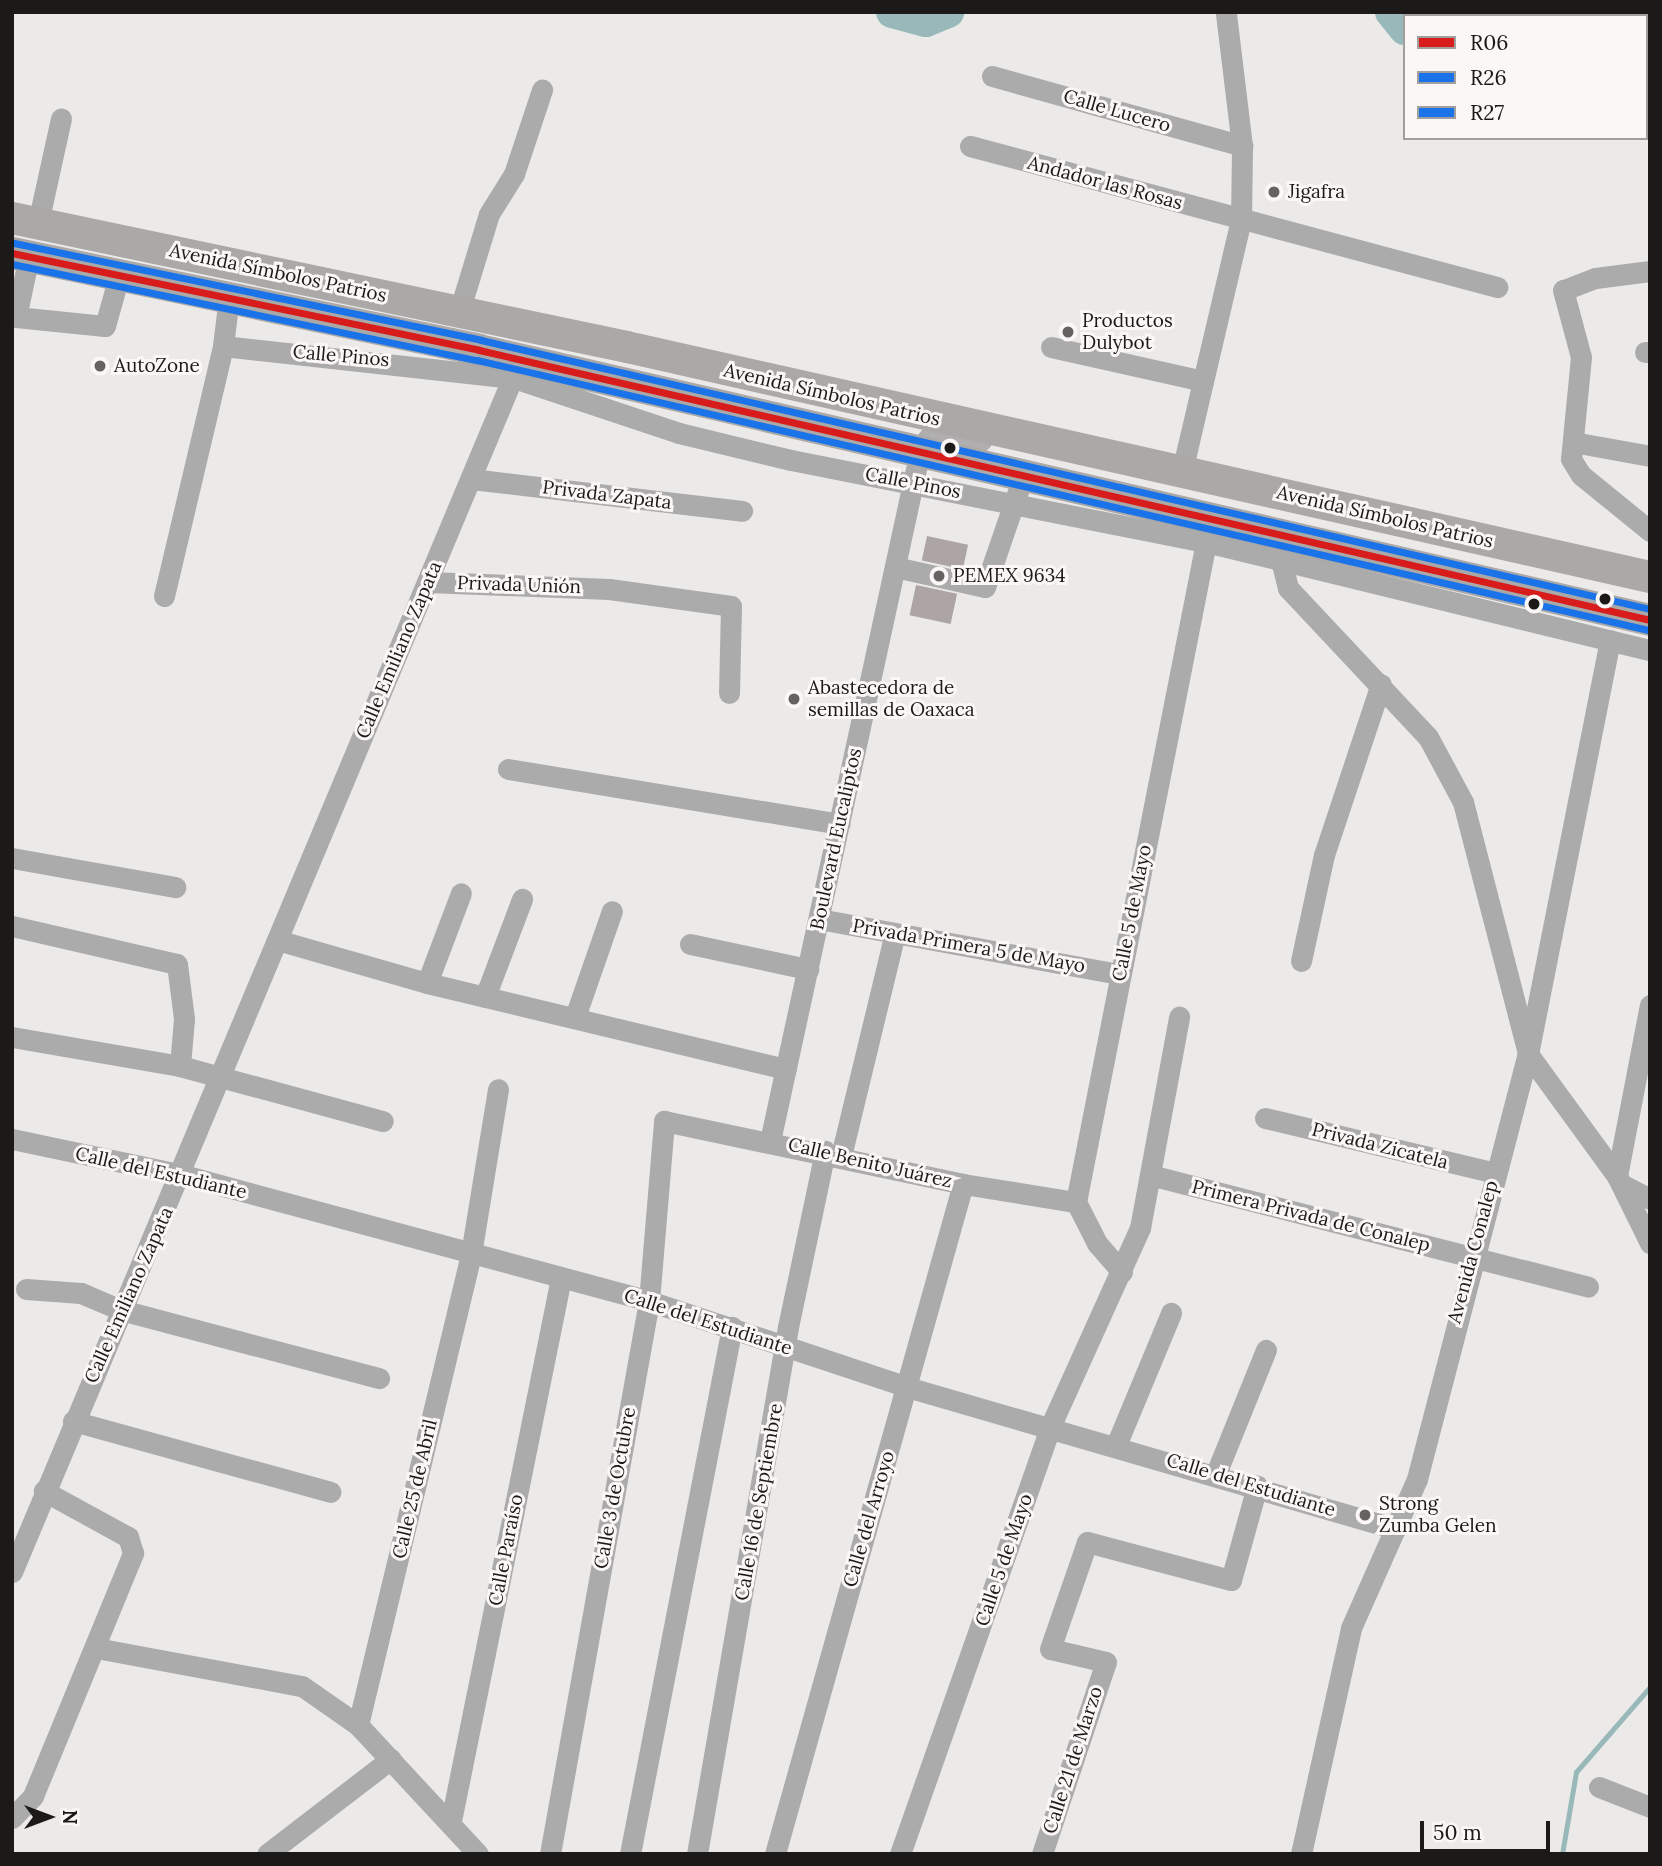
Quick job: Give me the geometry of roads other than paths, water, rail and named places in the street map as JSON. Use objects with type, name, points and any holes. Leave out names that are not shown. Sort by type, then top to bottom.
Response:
[{"type":"highway","name":"Avenida Símbolos Patrios","points":[[25,220],[459,312],[1650,577]]},
{"type":"highway","name":"Avenida Símbolos Patrios","points":[[21,254],[229,298],[916,469],[1513,603],[1650,621]]},
{"type":"main road","points":[[21,254],[25,220]]},
{"type":"main road","points":[[916,469],[936,435],[1032,450],[1049,442]]},
{"type":"street","points":[[1182,471],[1241,220],[1242,146],[1226,13]]},
{"type":"street","name":"Calle Lucero","points":[[992,76],[1242,146]]},
{"type":"street","points":[[459,312],[489,214],[514,174],[542,90]]},
{"type":"street","points":[[25,220],[61,118]]},
{"type":"street","name":"Andador las Rosas","points":[[970,146],[1497,287]]},
{"type":"street","points":[[21,254],[14,317],[105,326],[119,276]]},
{"type":"street","points":[[1650,271],[1595,278],[1563,290],[1581,357],[1571,459],[1581,475],[1650,531]]},
{"type":"street","points":[[164,596],[223,346],[229,298]]},
{"type":"street","name":"Calle Pinos","points":[[223,346],[517,369]]},
{"type":"street","points":[[1051,347],[1203,381]]},
{"type":"street","name":"Calle Emiliano Zapata","points":[[12,1572],[73,1421],[183,1175],[277,940],[517,369]]},
{"type":"street","points":[[1573,442],[1650,456]]},
{"type":"street","name":"Boulevard Eucaliptos","points":[[770,1141],[916,469]]},
{"type":"street","name":"Privada Zapata","points":[[471,479],[742,511]]},
{"type":"street","points":[[895,567],[985,587],[1018,491],[1282,560],[1513,603],[1610,640],[1650,650]]},
{"type":"street","name":"Calle 5 de Mayo","points":[[1076,1202],[1206,542]]},
{"type":"street","points":[[1282,560],[1288,588],[1428,737],[1463,802],[1528,1054],[1619,1180],[1650,1242]]},
{"type":"street","name":"Privada Unión","points":[[428,582],[609,589],[731,607],[729,692]]},
{"type":"street","name":"Avenida Conalep","points":[[1301,1854],[1351,1628],[1417,1479],[1528,1054],[1610,640]]},
{"type":"street","points":[[1301,961],[1325,855],[1381,684]]},
{"type":"street","points":[[508,769],[839,824]]},
{"type":"street","points":[[12,858],[175,887]]},
{"type":"street","points":[[427,983],[461,893]]},
{"type":"street","points":[[485,998],[522,900]]},
{"type":"street","points":[[575,1017],[612,911]]},
{"type":"street","name":"Privada Primera 5 de Mayo","points":[[819,919],[1120,974]]},
{"type":"street","points":[[12,926],[177,964],[184,1019],[180,1066]]},
{"type":"street","name":"Calle 16 de Septiembre","points":[[698,1854],[786,1347],[833,1153],[895,933]]},
{"type":"street","points":[[277,940],[485,998],[575,1017],[786,1069]]},
{"type":"street","points":[[690,944],[808,969]]},
{"type":"street","points":[[1619,1180],[1650,1005]]},
{"type":"street","name":"Calle 5 de Mayo","points":[[900,1854],[1051,1425],[1140,1228],[1179,1017]]},
{"type":"street","points":[[12,1037],[180,1066],[383,1121]]},
{"type":"street","name":"Calle 25 de Abril","points":[[358,1725],[471,1254],[498,1089]]},
{"type":"street","name":"Privada Zicatela","points":[[1265,1118],[1495,1174]]},
{"type":"street","name":"Calle Benito Juárez","points":[[664,1121],[833,1153],[963,1185],[1076,1202]]},
{"type":"street","name":"Calle 3 de Octubre","points":[[550,1854],[649,1301],[664,1121]]},
{"type":"street","name":"Calle del Estudiante","points":[[12,1139],[183,1175],[649,1301],[907,1387],[1117,1443],[1215,1476],[1257,1486],[1396,1529]]},
{"type":"street","name":"Primera Privada de Conalep","points":[[1150,1175],[1588,1287]]},
{"type":"street","points":[[1619,1180],[1650,1199]]},
{"type":"street","name":"Calle del Arroyo","points":[[775,1854],[963,1185]]},
{"type":"street","points":[[1076,1202],[1097,1243],[1122,1272]]},
{"type":"street","name":"Calle Paraíso","points":[[451,1821],[561,1278]]},
{"type":"street","points":[[26,1289],[81,1293],[121,1310],[379,1378]]},
{"type":"street","points":[[1117,1443],[1171,1313]]},
{"type":"street","points":[[630,1854],[732,1327]]},
{"type":"street","points":[[1215,1476],[1266,1350]]},
{"type":"street","points":[[73,1421],[330,1492]]},
{"type":"street","name":"Calle 21 de Marzo","points":[[1042,1854],[1106,1662],[1050,1648],[1087,1542],[1231,1580],[1257,1486]]},
{"type":"street","points":[[12,1818],[33,1796],[96,1648],[133,1544],[44,1491]]},
{"type":"street","points":[[96,1648],[302,1686],[358,1725],[451,1821],[478,1854]]},
{"type":"street","points":[[267,1854],[391,1759]]},
{"type":"street","points":[[1599,1787],[1650,1807]]},
{"type":"waterway","points":[[892,12],[926,21],[948,12]]},
{"type":"waterway","points":[[1391,12],[1403,27]]},
{"type":"waterway","points":[[1562,1854],[1576,1772],[1650,1687]]},
{"type":"place","name":"Jigafra","points":[[1274,192]]},
{"type":"place","name":"Productos Dulybot","points":[[1068,332]]},
{"type":"place","name":"AutoZone","points":[[100,366]]},
{"type":"place","name":"PEMEX 9634","points":[[939,576]]},
{"type":"place","name":"Abastecedora de semillas de Oaxaca","points":[[794,699]]},
{"type":"place","name":"Strong Zumba Gelen","points":[[1365,1515]]}]
